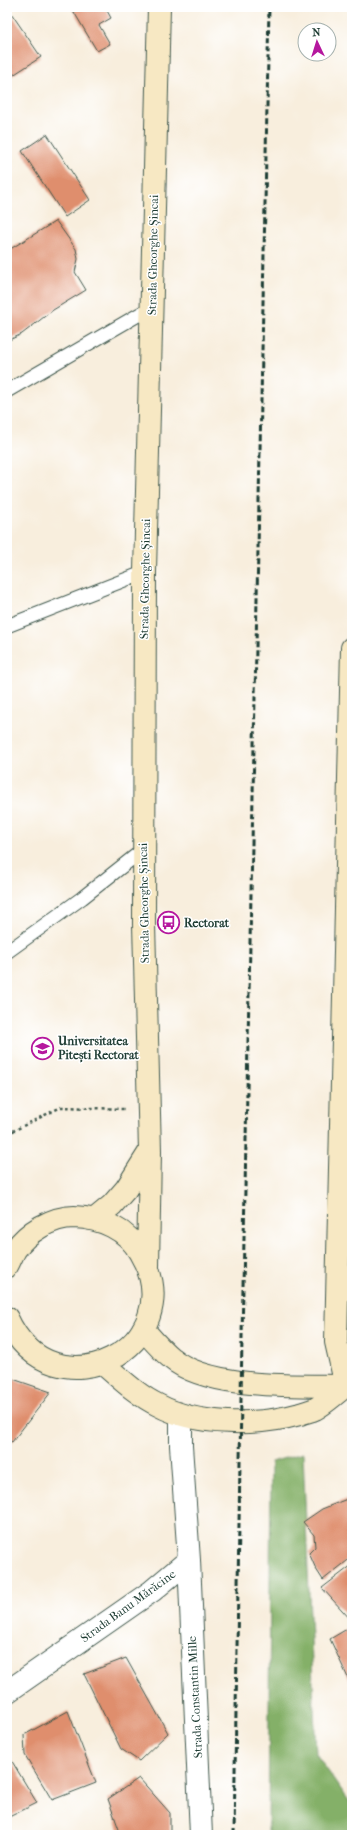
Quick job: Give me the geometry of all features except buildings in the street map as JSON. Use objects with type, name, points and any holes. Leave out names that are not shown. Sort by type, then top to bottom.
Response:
[{"type":"main road","name":"Strada Gheorghe Șincai","points":[[148,1266],[150,1151],[144,924],[145,572],[159,7]]},
{"type":"main road","points":[[349,1384],[336,1342],[351,764],[352,648]]},
{"type":"main road","points":[[95,1219],[126,1189],[150,1151]]},
{"type":"main road","points":[[7,1318],[14,1333],[28,1349],[45,1360],[63,1366],[83,1368],[102,1364],[123,1352],[132,1344],[143,1329],[151,1309],[153,1287],[148,1266],[136,1245],[118,1229],[95,1219],[72,1217],[50,1222],[31,1233],[10,1255]]},
{"type":"main road","points":[[143,1329],[171,1359],[194,1371],[217,1378],[270,1384],[349,1384]]},
{"type":"main road","points":[[7,1344],[28,1349]]},
{"type":"main road","points":[[102,1364],[140,1395],[158,1406],[182,1415],[224,1421],[270,1421],[314,1410],[349,1384]]},
{"type":"street","points":[[182,1415],[181,1446],[189,1560]]},
{"type":"street","name":"Strada Banu Mărăcine","points":[[7,1692],[152,1591],[189,1560]]},
{"type":"street","name":"Strada Constantin Mille","points":[[189,1560],[201,1835]]},
{"type":"lane","points":[[7,391],[152,307]]},
{"type":"lane","points":[[7,626],[145,572]]},
{"type":"lane","points":[[7,952],[76,902],[144,849]]},
{"type":"path","points":[[7,1134],[61,1106],[149,1110]]},
{"type":"green space","points":[[303,1453],[316,1754],[352,1805],[352,1835],[268,1835],[271,1462]]},
{"type":"railway","points":[[234,1835],[242,1337],[269,7]]},
{"type":"place","name":"Rectorat","points":[[169,923]]},
{"type":"place","name":"Universitatea Pitești Rectorat","points":[[42,1048]]}]
